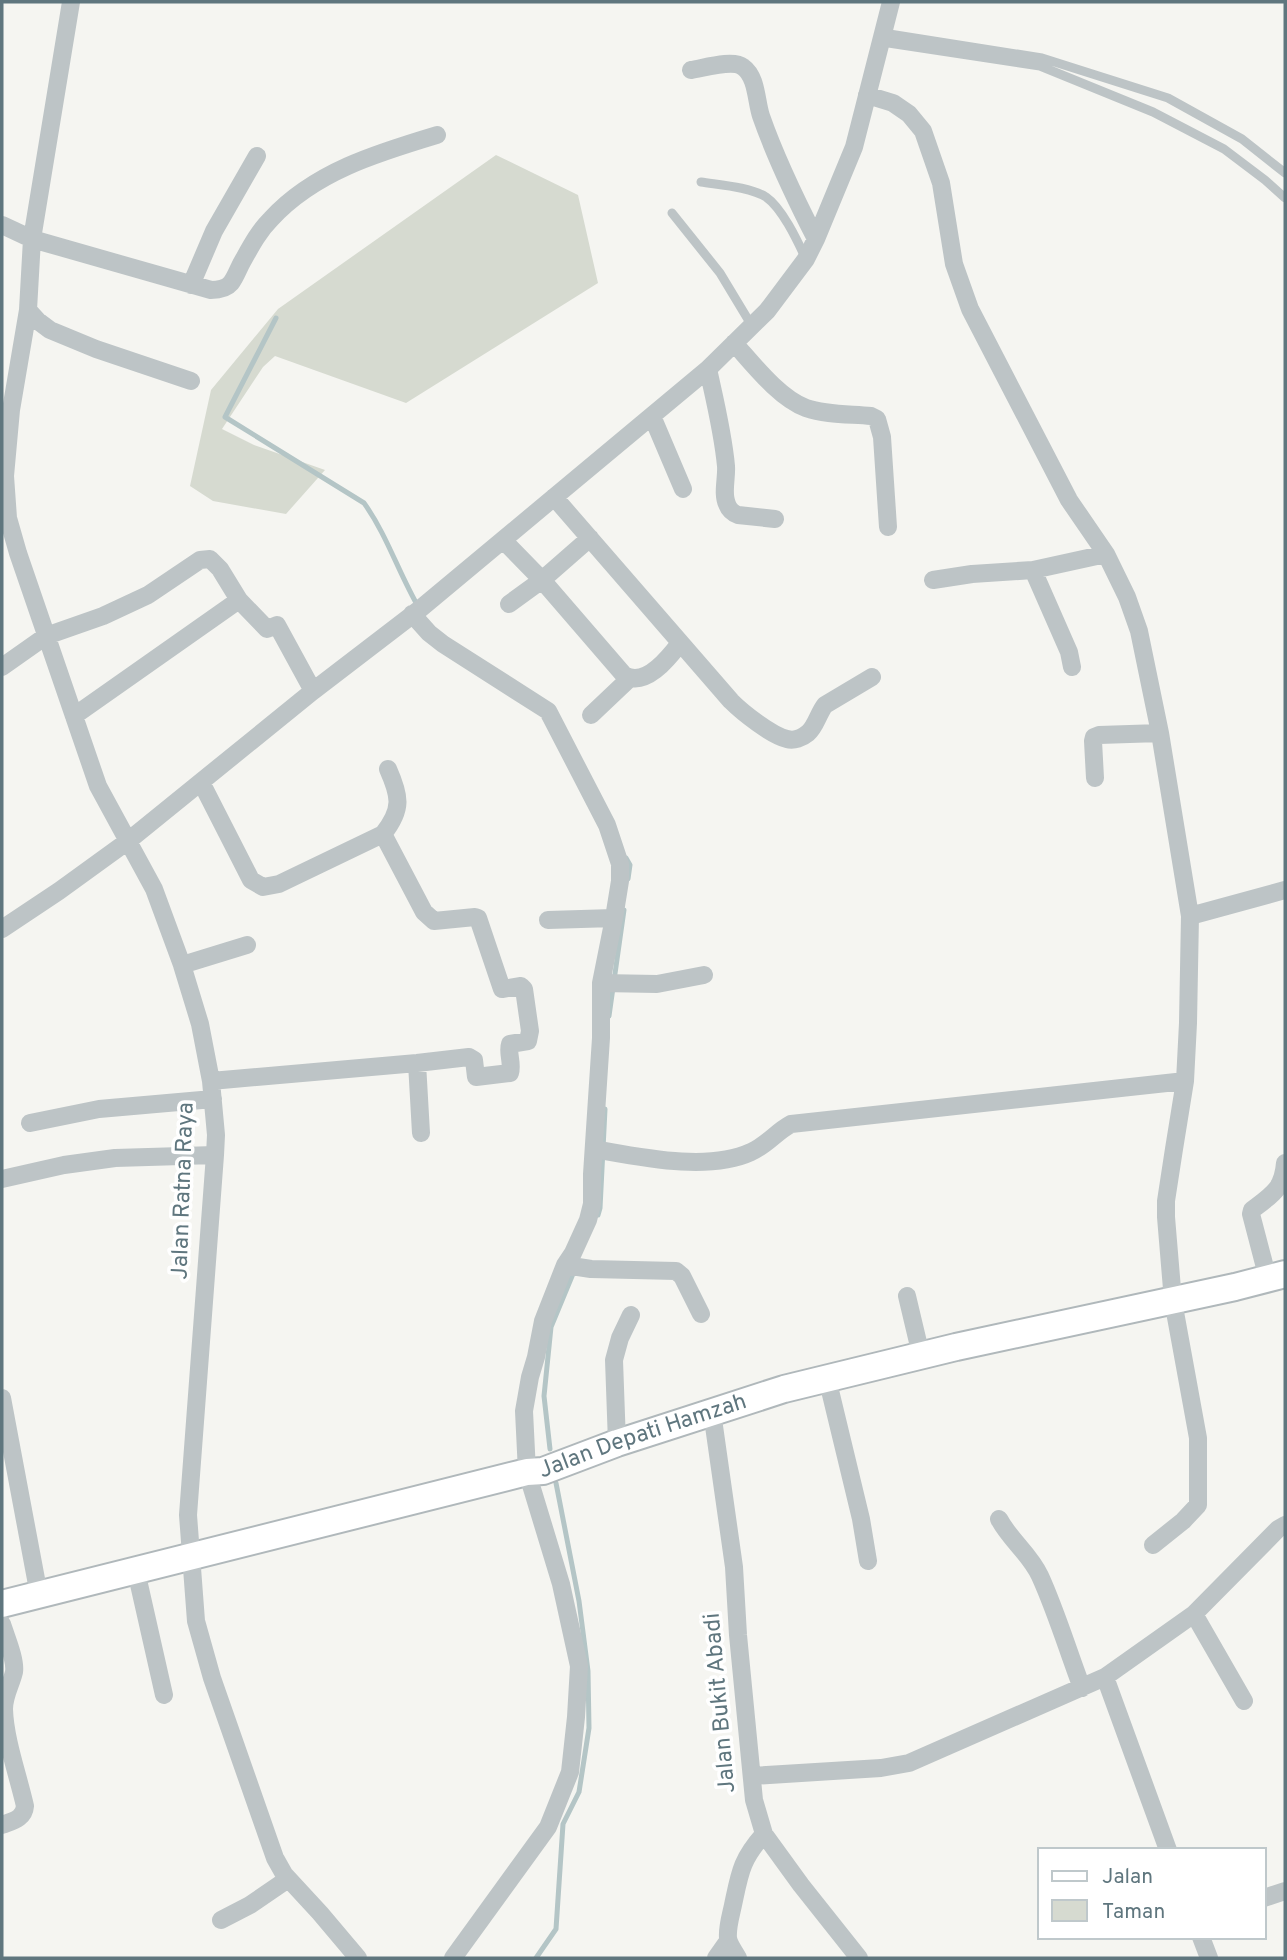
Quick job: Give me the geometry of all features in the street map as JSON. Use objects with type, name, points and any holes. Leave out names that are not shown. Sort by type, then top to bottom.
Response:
[{"type":"main road","name":"Jalan Depati Hamzah","points":[[2,1604],[527,1472],[543,1471],[617,1443],[784,1389],[921,1355],[1277,1276]]},
{"type":"street","name":"Jalan Ratna Raya","points":[[71,2],[32,240],[27,310],[11,410],[5,476],[8,519],[98,786],[154,889],[182,965],[200,1024],[212,1090],[215,1155],[188,1515],[196,1621],[212,1678],[279,1866],[358,1958]]},
{"type":"street","points":[[2,927],[59,891],[128,841],[421,607],[708,369],[767,311],[806,259],[853,147],[891,2]]},
{"type":"street","points":[[691,70],[735,63],[742,65],[749,72],[761,115],[796,201],[816,239]]},
{"type":"street","points":[[867,96],[892,103],[909,114],[923,131],[940,183],[954,264],[970,309],[1069,500],[1106,554],[1127,597],[1139,631],[1160,733],[1189,916],[1189,1010],[1185,1081],[1166,1201],[1173,1301],[1198,1438],[1198,1504],[1184,1521],[1153,1545]]},
{"type":"street","points":[[2,225],[32,240],[212,290],[226,287],[232,282],[254,241],[271,218],[307,189],[370,156],[437,135]]},
{"type":"street","points":[[191,285],[214,231],[257,156]]},
{"type":"street","points":[[27,310],[50,330],[96,349],[191,381]]},
{"type":"street","points":[[734,343],[756,368],[796,403],[808,409],[871,416],[877,419],[882,437],[888,527]]},
{"type":"street","points":[[708,369],[721,431],[728,506],[738,515],[775,519]]},
{"type":"street","points":[[652,416],[683,489]]},
{"type":"street","points":[[554,497],[740,710],[787,739],[796,740],[805,736],[813,728],[825,705],[872,677]]},
{"type":"street","points":[[509,604],[542,580],[590,538]]},
{"type":"street","points":[[503,540],[629,679],[646,676],[669,657],[680,643]]},
{"type":"street","points":[[933,580],[1033,570],[1106,554]]},
{"type":"street","points":[[2,667],[46,636],[103,616],[148,595],[205,559],[214,561],[239,600],[267,629],[277,625],[313,691]]},
{"type":"street","points":[[1033,570],[1069,652],[1072,667]]},
{"type":"street","points":[[74,716],[239,600]]},
{"type":"street","points":[[421,607],[429,633],[548,711],[607,825],[620,864],[620,880],[606,969],[592,1204],[573,1253],[576,1267],[543,1321],[524,1411],[527,1472],[561,1584],[579,1666],[570,1772],[548,1827],[453,1958]]},
{"type":"street","points":[[591,715],[629,679]]},
{"type":"street","points":[[1095,778],[1094,737],[1160,733]]},
{"type":"street","points":[[201,782],[251,880],[263,887],[279,884],[383,834],[393,822],[398,792],[388,768]]},
{"type":"street","points":[[30,1124],[212,1090],[469,1056],[474,1060],[476,1077],[510,1073],[510,1044],[528,1041],[530,1031],[524,989],[521,986],[502,989],[478,918],[434,921],[424,912],[383,834]]},
{"type":"street","points":[[1189,916],[1285,890]]},
{"type":"street","points":[[548,920],[614,918]]},
{"type":"street","points":[[182,965],[247,945]]},
{"type":"street","points":[[607,983],[657,984],[704,975]]},
{"type":"street","points":[[417,1063],[421,1133]]},
{"type":"street","points":[[597,1150],[695,1163],[723,1160],[749,1153],[765,1145],[791,1124],[1185,1081]]},
{"type":"street","points":[[2,1179],[115,1158],[215,1155]]},
{"type":"street","points":[[1277,1276],[1251,1214],[1252,1210],[1281,1184],[1285,1163]]},
{"type":"street","points":[[576,1267],[676,1271],[682,1276],[701,1314]]},
{"type":"street","points":[[907,1296],[921,1355]]},
{"type":"street","points":[[617,1443],[614,1360],[620,1338],[631,1315]]},
{"type":"street","points":[[827,1378],[862,1520],[868,1560]]},
{"type":"street","points":[[2,1398],[39,1595]]},
{"type":"street","name":"Jalan Bukit Abadi","points":[[712,1412],[734,1567],[754,1800],[764,1834],[859,1958]]},
{"type":"street","points":[[999,1519],[1005,1532],[1030,1559],[1040,1577],[1082,1688]]},
{"type":"street","points":[[752,1776],[881,1768],[909,1763],[1082,1688],[1105,1677],[1194,1614],[1285,1525]]},
{"type":"street","points":[[136,1571],[164,1695]]},
{"type":"street","points":[[1194,1614],[1244,1701]]},
{"type":"street","points":[[2,1624],[15,1670],[5,1698],[7,1736],[25,1811],[20,1817],[2,1825]]},
{"type":"street","points":[[1105,1677],[1167,1848]]},
{"type":"street","points":[[716,1958],[728,1941],[742,1865],[764,1834]]},
{"type":"street","points":[[221,1920],[250,1905],[288,1879]]},
{"type":"street","points":[[1266,1897],[1285,1891]]},
{"type":"street","points":[[1202,1939],[1209,1958]]},
{"type":"street","points":[[728,1941],[738,1958]]},
{"type":"lane","points":[[883,38],[1042,58],[1168,98],[1242,139],[1285,173]]},
{"type":"lane","points":[[883,38],[1040,66],[1153,112],[1224,149],[1285,198]]},
{"type":"lane","points":[[701,182],[741,189],[764,196],[775,204],[806,259]]},
{"type":"lane","points":[[672,213],[720,273],[752,326]]},
{"type":"green space","points":[[496,155],[578,195],[598,283],[406,403],[275,356],[263,367],[222,429],[254,445],[325,470],[286,514],[213,501],[190,486],[211,390],[278,309]]},
{"type":"waterway","points":[[276,318],[225,417],[364,503],[419,608]]},
{"type":"waterway","points":[[626,858],[630,865],[628,879]]},
{"type":"waterway","points":[[609,1016],[624,910]]},
{"type":"waterway","points":[[598,1215],[605,1109]]},
{"type":"waterway","points":[[550,1449],[544,1396],[551,1327],[575,1269]]},
{"type":"waterway","points":[[536,1958],[556,1929],[563,1824],[579,1792],[589,1728],[588,1671],[579,1601],[556,1483]]}]
